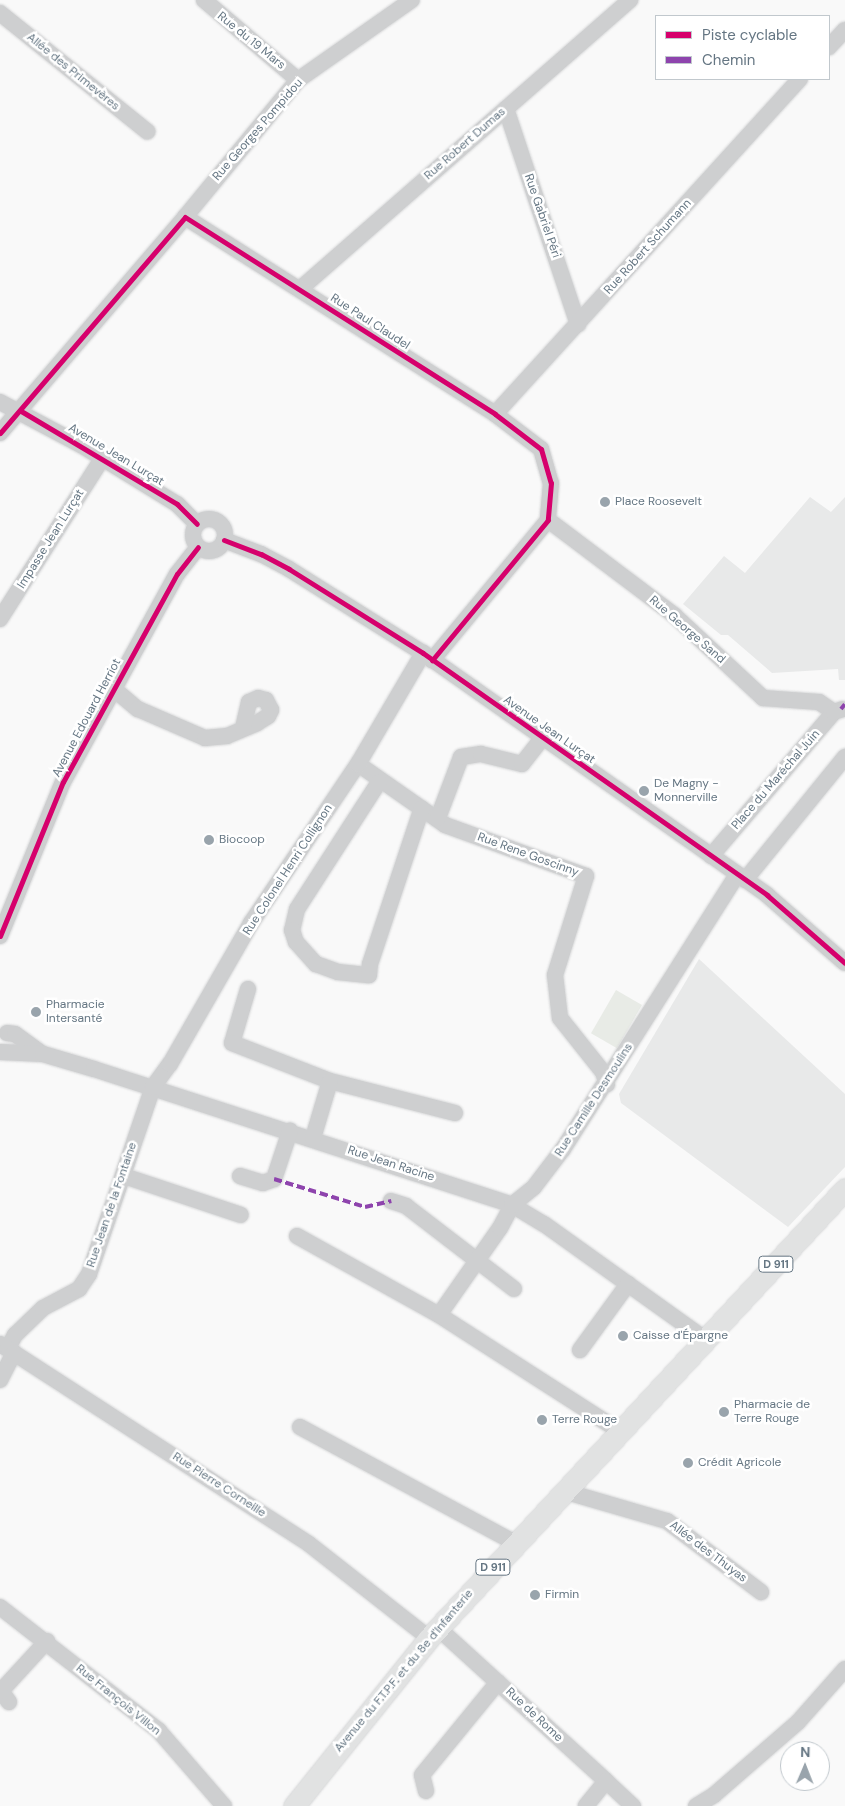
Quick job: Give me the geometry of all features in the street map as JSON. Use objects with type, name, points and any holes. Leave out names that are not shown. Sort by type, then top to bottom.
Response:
[{"type":"main road","name":"Avenue du F.T.P.F. et du 8e d'Infanterie","points":[[294,1806],[433,1633],[845,1189]]},
{"type":"street","name":"Rue du 19 Mars","points":[[204,0],[298,80]]},
{"type":"street","name":"Rue Georges Pompidou","points":[[185,217],[298,80],[412,0]]},
{"type":"street","name":"Rue Robert Dumas","points":[[300,289],[630,0]]},
{"type":"street","name":"Allée des Primevères","points":[[0,13],[147,131]]},
{"type":"street","points":[[830,47],[845,30]]},
{"type":"street","name":"Rue Robert Schumann","points":[[495,414],[799,80]]},
{"type":"street","name":"Rue Gabriel Péri","points":[[506,109],[578,324]]},
{"type":"street","points":[[0,433],[21,411],[185,217]]},
{"type":"street","name":"Rue Paul Claudel","points":[[185,217],[495,414],[541,449],[551,483],[548,520]]},
{"type":"street","name":"Avenue Jean Lurçat","points":[[0,402],[21,411],[177,504],[197,524]]},
{"type":"street","name":"Impasse Jean Lurçat","points":[[0,619],[102,459]]},
{"type":"street","points":[[209,519],[219,522],[224,532],[224,540],[214,550],[198,547],[193,537],[197,524],[209,519]]},
{"type":"street","points":[[428,656],[548,520]]},
{"type":"street","name":"Rue George Sand","points":[[548,520],[674,615],[763,698],[819,702],[841,708]]},
{"type":"street","name":"Avenue Jean Lurçat","points":[[224,540],[261,554],[289,569],[428,656],[741,877],[845,963]]},
{"type":"street","name":"Avenue Edouard Herriot","points":[[0,936],[63,782],[177,574],[198,547]]},
{"type":"street","name":"Rue Colonel Henri Collignon","points":[[152,1087],[170,1064],[252,923],[428,656]]},
{"type":"street","points":[[115,690],[138,709],[205,738],[227,736],[243,728]]},
{"type":"street","name":"Place du Maréchal Juin","points":[[710,856],[841,708]]},
{"type":"street","points":[[358,764],[379,782],[438,818],[461,757],[481,754],[522,764],[543,737]]},
{"type":"street","points":[[741,877],[845,757]]},
{"type":"street","points":[[379,782],[297,909],[292,930],[294,936],[305,955],[316,964],[338,972],[369,975],[370,964],[422,808]]},
{"type":"street","name":"Rue Rene Goscinny","points":[[438,818],[445,825],[586,876],[555,975],[560,1018],[603,1072],[607,1084]]},
{"type":"street","name":"Rue Camille Desmoulins","points":[[439,1315],[477,1262],[512,1205],[534,1187],[607,1084],[741,877]]},
{"type":"street","points":[[248,989],[232,1043],[330,1081],[455,1113]]},
{"type":"street","points":[[0,1052],[6,1043],[3,1028]]},
{"type":"street","name":"Rue Jean Racine","points":[[3,1028],[15,1034],[43,1054]]},
{"type":"street","name":"Rue Jean Racine","points":[[0,1052],[43,1054],[313,1138],[512,1205],[706,1340]]},
{"type":"street","points":[[313,1138],[330,1081]]},
{"type":"street","name":"Rue Jean de la Fontaine","points":[[0,1380],[7,1348],[15,1335],[43,1308],[79,1289],[89,1274],[124,1176],[152,1087]]},
{"type":"street","points":[[240,1176],[263,1183],[274,1179],[290,1131]]},
{"type":"street","points":[[124,1176],[241,1215]]},
{"type":"street","points":[[391,1201],[406,1206],[514,1289]]},
{"type":"street","points":[[297,1236],[439,1315],[620,1431]]},
{"type":"street","points":[[580,1350],[628,1284]]},
{"type":"street","name":"Rue Pierre Corneille","points":[[7,1348],[309,1544],[433,1633]]},
{"type":"street","points":[[300,1427],[515,1543]]},
{"type":"street","name":"Allée des Thuyas","points":[[567,1488],[574,1494],[667,1522],[761,1592]]},
{"type":"street","name":"Rue François Villon","points":[[0,1607],[47,1641],[159,1731],[224,1806]]},
{"type":"street","name":"Rue de Rome","points":[[433,1633],[498,1682],[633,1806]]},
{"type":"street","points":[[9,1702],[0,1691],[47,1641]]},
{"type":"street","points":[[696,1806],[714,1795],[798,1722],[845,1669]]},
{"type":"street","points":[[426,1791],[422,1775],[498,1682]]},
{"type":"street","points":[[586,1806],[606,1781]]},
{"type":"shaded area","points":[[810,497],[831,512],[845,497],[845,680],[839,680],[838,669],[772,673],[728,635],[721,635],[683,604],[724,556],[745,573]]},
{"type":"shaded area","points":[[699,959],[845,1094],[845,1167],[788,1227],[621,1103],[619,1094]]},
{"type":"shaded area","points":[[616,990],[642,1005],[617,1048],[591,1033]]},
{"type":"marked path","points":[[841,709],[845,704]]},
{"type":"marked path","points":[[274,1179],[365,1207],[391,1201]]},
{"type":"cycle path","points":[[0,433],[185,217],[495,414],[541,449],[551,483],[548,520],[432,660]]},
{"type":"cycle path","points":[[21,411],[177,504],[197,524]]},
{"type":"cycle path","points":[[224,540],[261,554],[289,569],[423,653],[767,895],[845,963]]},
{"type":"cycle path","points":[[0,936],[63,782],[177,574],[198,547]]},
{"type":"place","name":"Place Roosevelt","points":[[605,502]]},
{"type":"place","name":"De Magny - Monnerville","points":[[644,791]]},
{"type":"place","name":"Biocoop","points":[[209,840]]},
{"type":"place","name":"Pharmacie Intersanté","points":[[36,1012]]},
{"type":"place","name":"Caisse d'Épargne","points":[[623,1336]]},
{"type":"place","name":"Pharmacie de Terre Rouge","points":[[724,1412]]},
{"type":"place","name":"Terre Rouge","points":[[542,1420]]},
{"type":"place","name":"Crédit Agricole","points":[[688,1463]]},
{"type":"place","name":"Firmin","points":[[535,1595]]}]
